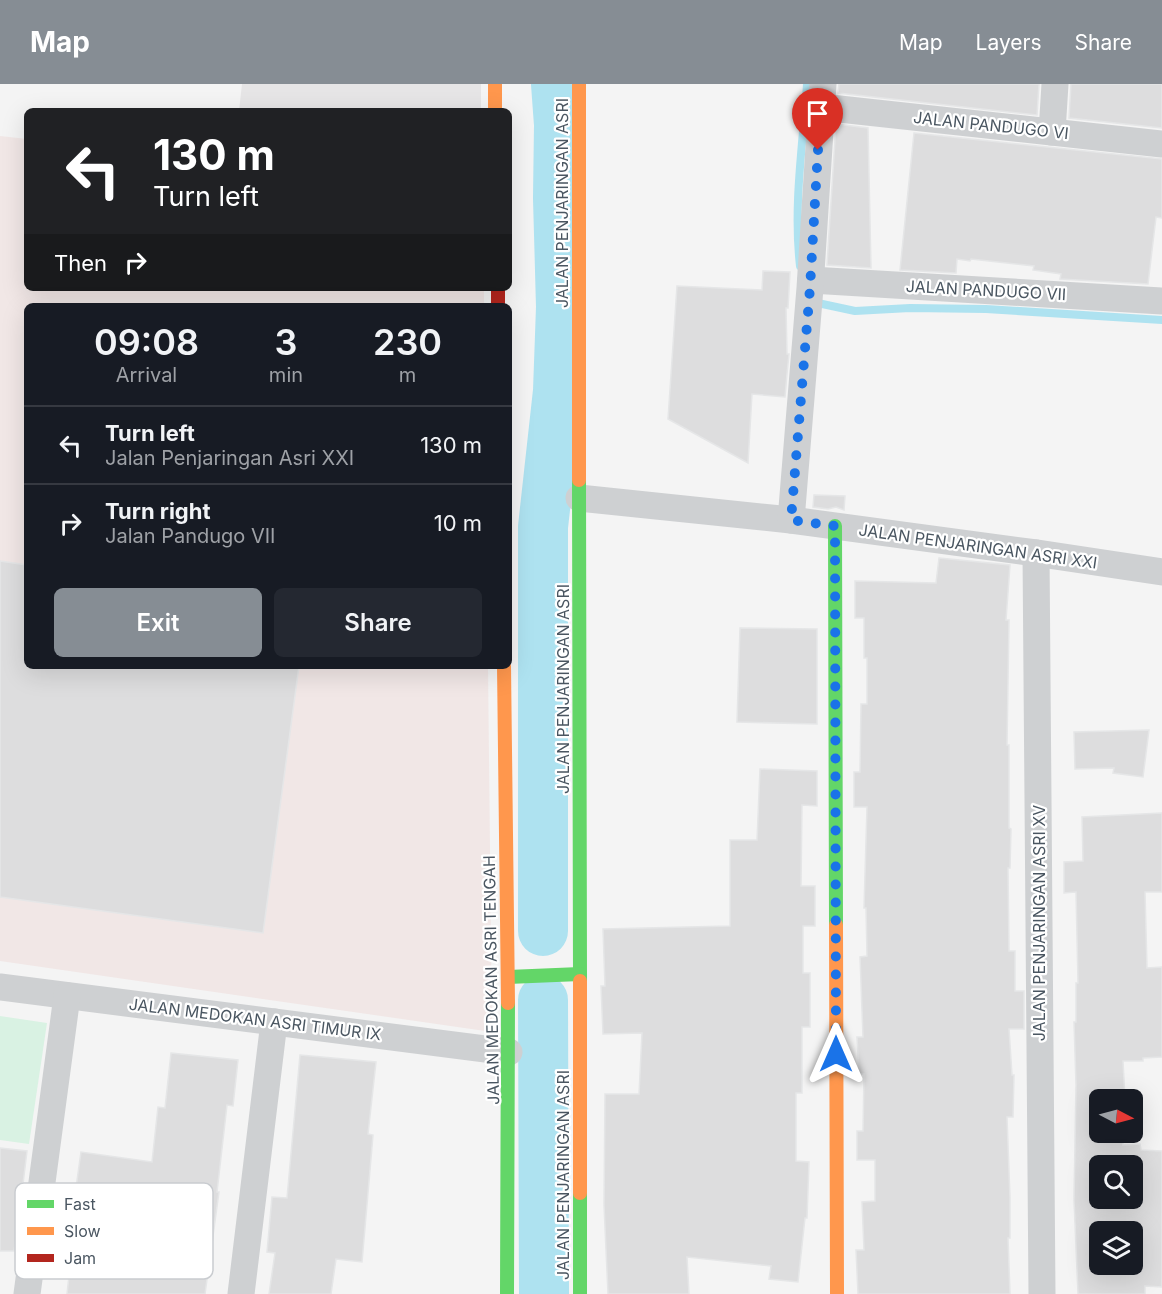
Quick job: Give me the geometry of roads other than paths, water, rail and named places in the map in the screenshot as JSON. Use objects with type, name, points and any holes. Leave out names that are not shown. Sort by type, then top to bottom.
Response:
[{"type":"street","points":[[495,84],[495,108]]},
{"type":"street","name":"JALAN PENJARINGAN ASRI","points":[[579,84],[580,1294]]},
{"type":"street","points":[[1052,132],[1055,84]]},
{"type":"street","points":[[791,520],[810,292],[822,96]]},
{"type":"street","name":"JALAN PANDUGO VI","points":[[822,96],[1052,132],[1162,144]]},
{"type":"street","name":"JALAN PANDUGO VII","points":[[810,292],[1162,301]]},
{"type":"street","name":"JALAN PENJARINGAN ASRI XXI","points":[[579,498],[791,520],[1162,572]]},
{"type":"street","points":[[835,526],[837,1294]]},
{"type":"street","name":"JALAN PENJARINGAN ASRI XV","points":[[1036,553],[1042,1294]]},
{"type":"street","name":"JALAN MEDOKAN ASRI TENGAH","points":[[504,669],[509,1052],[507,1294]]},
{"type":"street","points":[[508,977],[580,974]]},
{"type":"street","name":"JALAN MEDOKAN ASRI TIMUR IX","points":[[0,987],[509,1052]]},
{"type":"street","points":[[42,1183],[67,996]]},
{"type":"street","points":[[241,1294],[274,1022]]},
{"type":"street","points":[[27,1294],[29,1279]]},
{"type":"waterway","points":[[543,931],[543,527],[558,391],[561,307],[558,198],[559,125],[556,84]]},
{"type":"waterway","points":[[800,266],[798,197],[807,84]]},
{"type":"waterway","points":[[813,302],[855,311],[910,308],[986,309],[1162,320]]},
{"type":"waterway","points":[[543,1000],[544,1294]]}]
